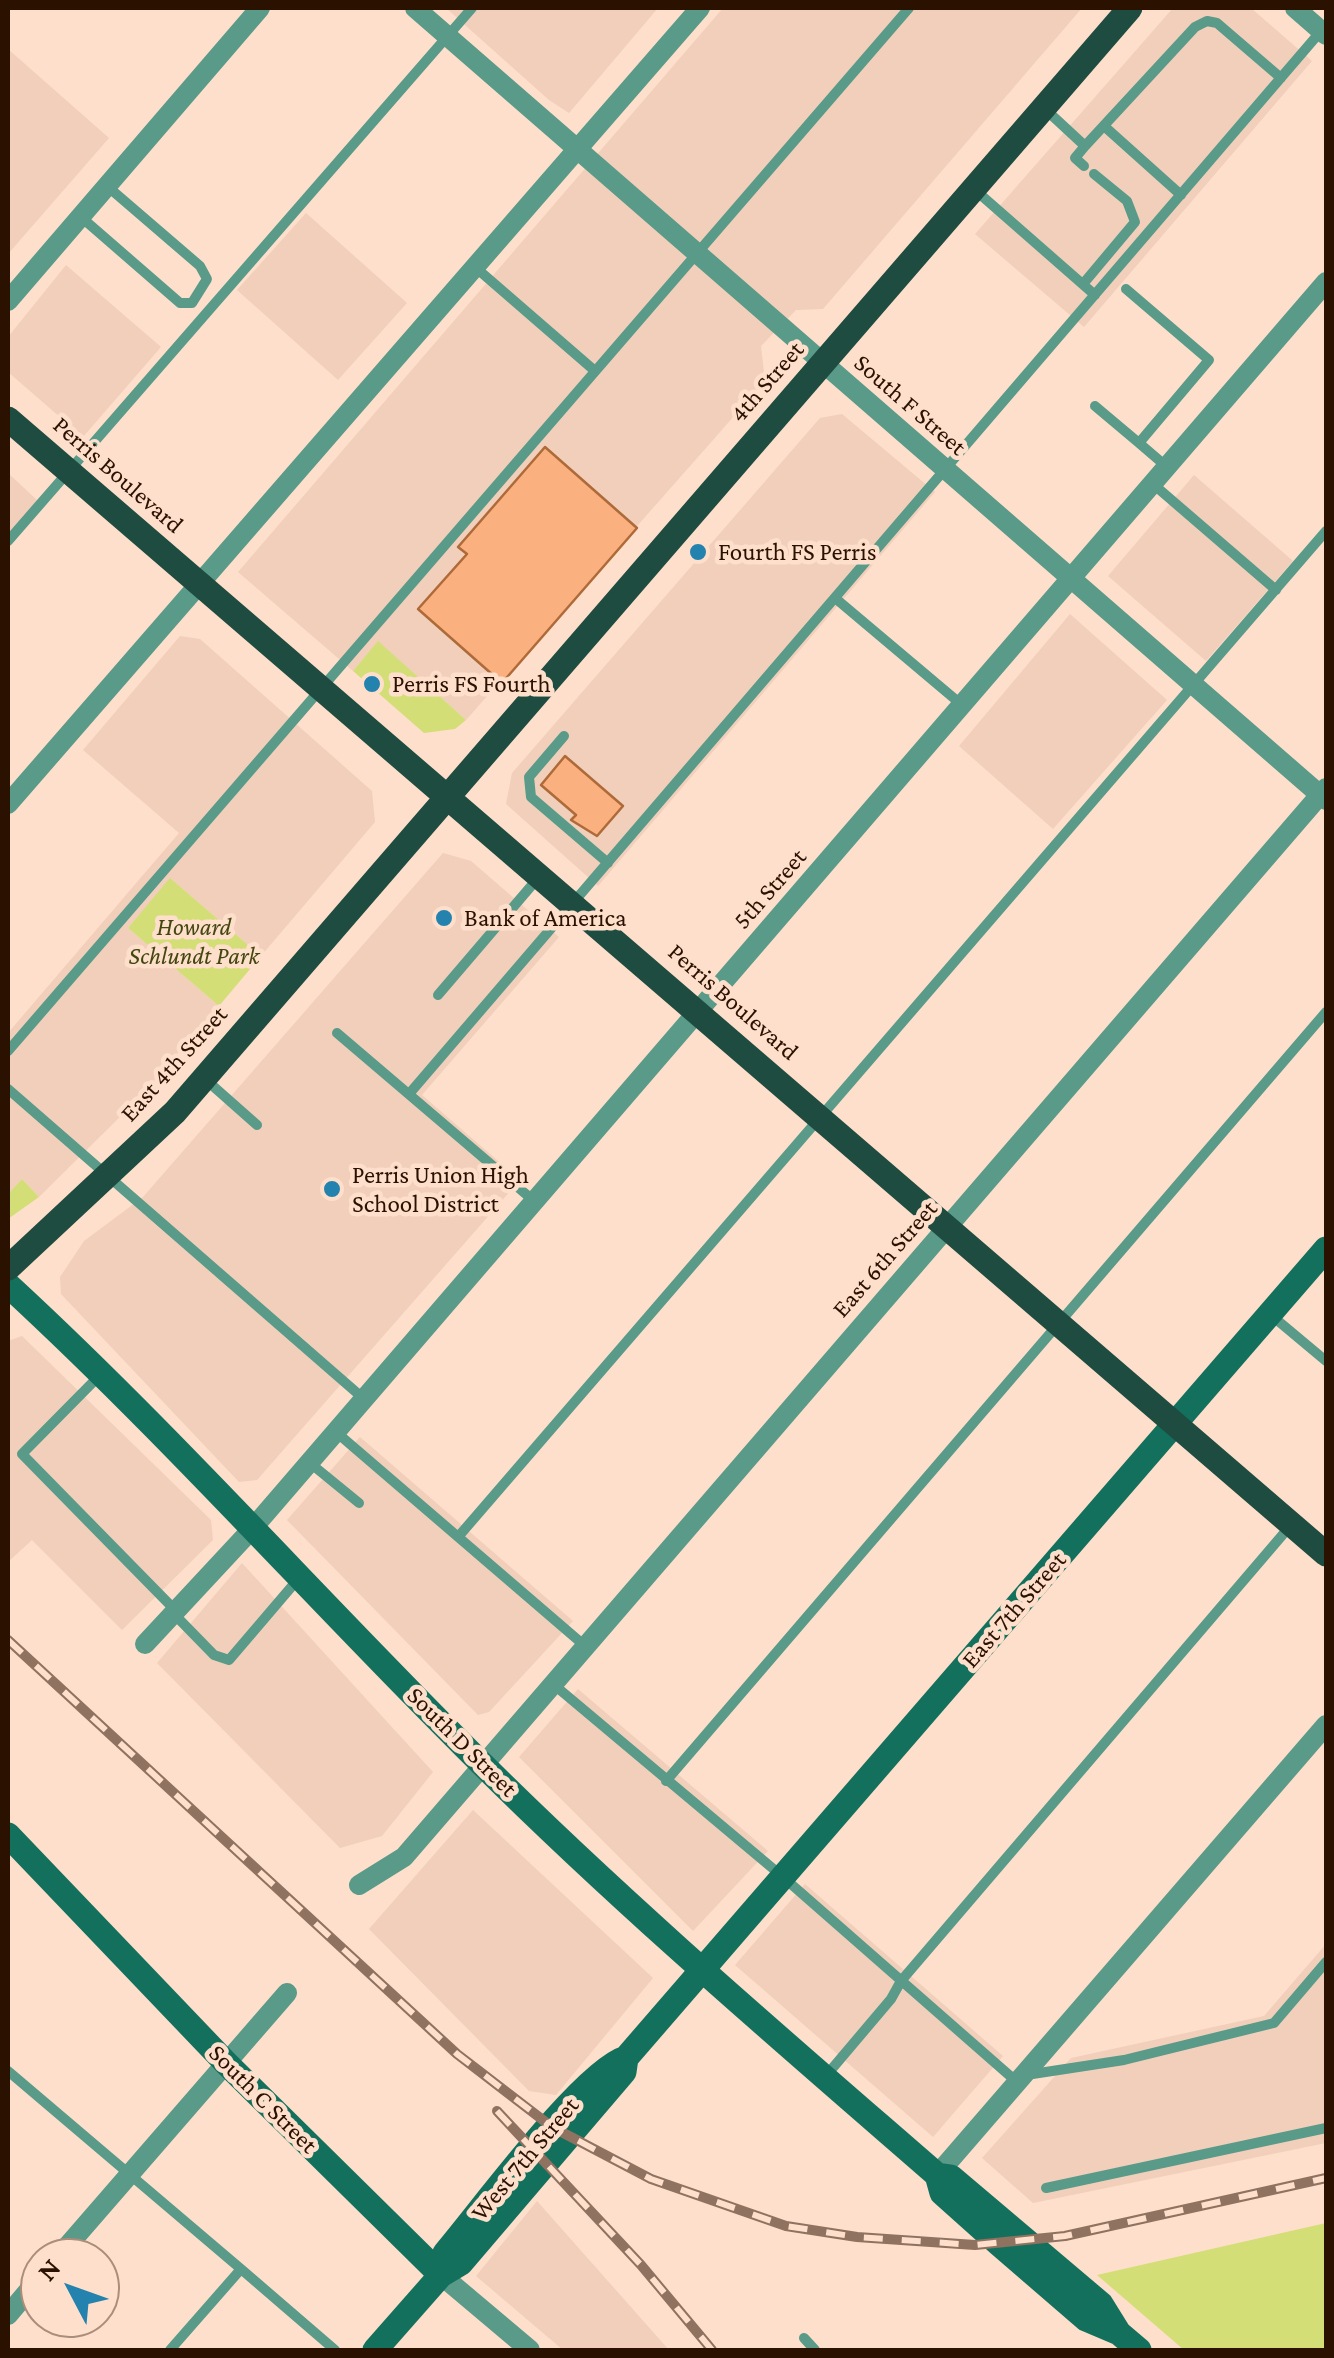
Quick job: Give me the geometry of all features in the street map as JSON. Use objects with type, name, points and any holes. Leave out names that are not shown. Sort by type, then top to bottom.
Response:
[{"type":"main road","name":"4th Street","points":[[451,796],[1044,108],[1120,11]]},
{"type":"main road","name":"Perris Boulevard","points":[[8,419],[451,796],[1326,1554]]},
{"type":"main road","name":"East 4th Street","points":[[8,1268],[108,1177],[204,1079],[451,796]]},
{"type":"street","points":[[8,301],[260,8]]},
{"type":"street","name":"South F Street","points":[[415,8],[1325,794]]},
{"type":"street","points":[[11,792],[199,584],[700,8]]},
{"type":"street","points":[[1295,8],[1324,33]]},
{"type":"street","name":"5th Street","points":[[145,1644],[310,1463],[1326,282]]},
{"type":"street","name":"East 6th Street","points":[[359,1885],[404,1857],[1325,794]]},
{"type":"street","name":"East 7th Street","points":[[702,1970],[1326,1249]]},
{"type":"street","name":"South D Street","points":[[8,1285],[101,1374],[483,1765],[702,1970],[938,2175],[942,2193],[999,2244],[1086,2320],[1119,2332],[1139,2350]]},
{"type":"street","points":[[938,2175],[1326,1726]]},
{"type":"street","name":"South C Street","points":[[8,1836],[226,2063],[441,2274],[530,2350]]},
{"type":"street","name":"West 7th Street","points":[[375,2350],[441,2274],[445,2254],[552,2126],[608,2063],[626,2058],[702,1970]]},
{"type":"street","points":[[73,2238],[286,1993]]},
{"type":"lane","points":[[8,541],[472,8]]},
{"type":"lane","points":[[8,1051],[909,8]]},
{"type":"lane","points":[[1084,166],[1075,158],[1085,146],[1195,28],[1207,21],[1217,22],[1281,78]]},
{"type":"lane","points":[[408,1094],[1281,78],[1324,33]]},
{"type":"lane","points":[[1044,108],[1085,146]]},
{"type":"lane","points":[[1104,126],[1181,194]]},
{"type":"lane","points":[[1082,284],[1134,222],[1127,201],[1094,174]]},
{"type":"lane","points":[[80,216],[180,303],[192,303],[208,279],[200,266],[107,186]]},
{"type":"lane","points":[[974,188],[1095,294]]},
{"type":"lane","points":[[474,267],[595,372]]},
{"type":"lane","points":[[1126,289],[1209,360],[1138,444]]},
{"type":"lane","points":[[1095,406],[1167,468]]},
{"type":"lane","points":[[1153,484],[1276,590]]},
{"type":"lane","points":[[458,1537],[1326,531]]},
{"type":"lane","points":[[835,598],[962,705]]},
{"type":"lane","points":[[564,736],[529,777],[531,797],[608,863]]},
{"type":"lane","points":[[438,995],[541,875]]},
{"type":"lane","points":[[666,1781],[1326,1012]]},
{"type":"lane","points":[[338,1033],[535,1201]]},
{"type":"lane","points":[[204,1079],[257,1125]]},
{"type":"lane","points":[[8,1089],[364,1399]]},
{"type":"lane","points":[[1270,1314],[1326,1361]]},
{"type":"lane","points":[[101,1374],[22,1454],[175,1612],[222,1660],[234,1657],[300,1578]]},
{"type":"lane","points":[[336,1432],[585,1646]]},
{"type":"lane","points":[[310,1463],[359,1503]]},
{"type":"lane","points":[[825,2078],[891,1999],[901,1980],[1292,1524]]},
{"type":"lane","points":[[553,1684],[1021,2079],[1124,2060],[1274,2023],[1326,1962]]},
{"type":"lane","points":[[8,2071],[335,2350]]},
{"type":"lane","points":[[1046,2188],[1326,2128]]},
{"type":"lane","points":[[170,2350],[240,2268]]},
{"type":"lane","points":[[804,2338],[814,2350]]},
{"type":"shaded area","points":[[446,8],[658,8],[569,113],[549,100]]},
{"type":"shaded area","points":[[723,8],[1082,8],[823,309],[796,310],[761,346],[765,381],[466,720],[378,642],[353,671],[238,572]]},
{"type":"shaded area","points":[[1173,8],[1251,8],[1312,61],[1084,327],[975,234]]},
{"type":"shaded area","points":[[8,49],[109,138],[8,254]]},
{"type":"shaded area","points":[[306,213],[407,303],[338,380],[237,290]]},
{"type":"shaded area","points":[[66,265],[161,347],[83,437],[8,372],[8,337]]},
{"type":"shaded area","points":[[842,414],[935,492],[598,886],[506,804],[512,773],[820,418]]},
{"type":"shaded area","points":[[8,473],[38,501],[8,535]]},
{"type":"shaded area","points":[[1194,475],[1293,561],[1206,661],[1108,576]]},
{"type":"shaded area","points":[[1070,614],[1167,700],[1053,829],[959,746]]},
{"type":"shaded area","points":[[180,636],[200,639],[372,791],[375,822],[261,956],[171,879],[128,928],[219,1006],[143,1094],[39,1197],[22,1179],[8,1194],[8,1033],[179,833],[83,750]]},
{"type":"shaded area","points":[[443,853],[471,861],[559,937],[422,1095],[520,1180],[257,1480],[239,1482],[61,1294],[60,1277],[84,1241],[143,1197]]},
{"type":"shaded area","points":[[22,1336],[211,1520],[213,1540],[122,1630],[32,1540],[8,1562],[8,1341]]},
{"type":"shaded area","points":[[360,1437],[573,1621],[489,1712],[478,1715],[287,1520]]},
{"type":"shaded area","points":[[242,1563],[433,1772],[382,1836],[340,1848],[157,1663]]},
{"type":"shaded area","points":[[578,1689],[768,1851],[693,1931],[519,1757]]},
{"type":"shaded area","points":[[473,1810],[653,1978],[556,2095],[529,2091],[369,1929]]},
{"type":"shaded area","points":[[805,1884],[1003,2056],[933,2137],[735,1965]]},
{"type":"shaded area","points":[[1326,1944],[1326,2143],[1033,2203],[982,2158],[1071,2058],[1264,2016]]},
{"type":"shaded area","points":[[537,2201],[669,2350],[563,2350],[476,2276]]},
{"type":"green space","points":[[378,641],[466,720],[455,729],[424,733],[353,671]]},
{"type":"green space","name":"Howard Schlundt Park","points":[[170,878],[261,956],[219,1006],[128,928]]},
{"type":"green space","points":[[22,1179],[39,1197],[8,1219],[8,1194]]},
{"type":"green space","points":[[1326,2223],[1326,2350],[1184,2350],[1097,2275]]},
{"type":"building","points":[[545,447],[637,528],[502,683],[418,609],[467,554],[458,547]]},
{"type":"building","points":[[565,756],[623,806],[597,836],[571,820],[576,815],[541,785]]},
{"type":"railway","points":[[8,1640],[457,2054],[552,2127],[651,2179],[786,2226],[857,2237],[975,2245],[1065,2236],[1326,2178]]},
{"type":"railway","points":[[497,2111],[641,2265],[712,2350]]},
{"type":"place","name":"Fourth FS Perris","points":[[698,552]]},
{"type":"place","name":"Perris FS Fourth","points":[[372,684]]},
{"type":"place","name":"Bank of America","points":[[444,918]]},
{"type":"place","name":"Perris Union High School District","points":[[332,1189]]}]
